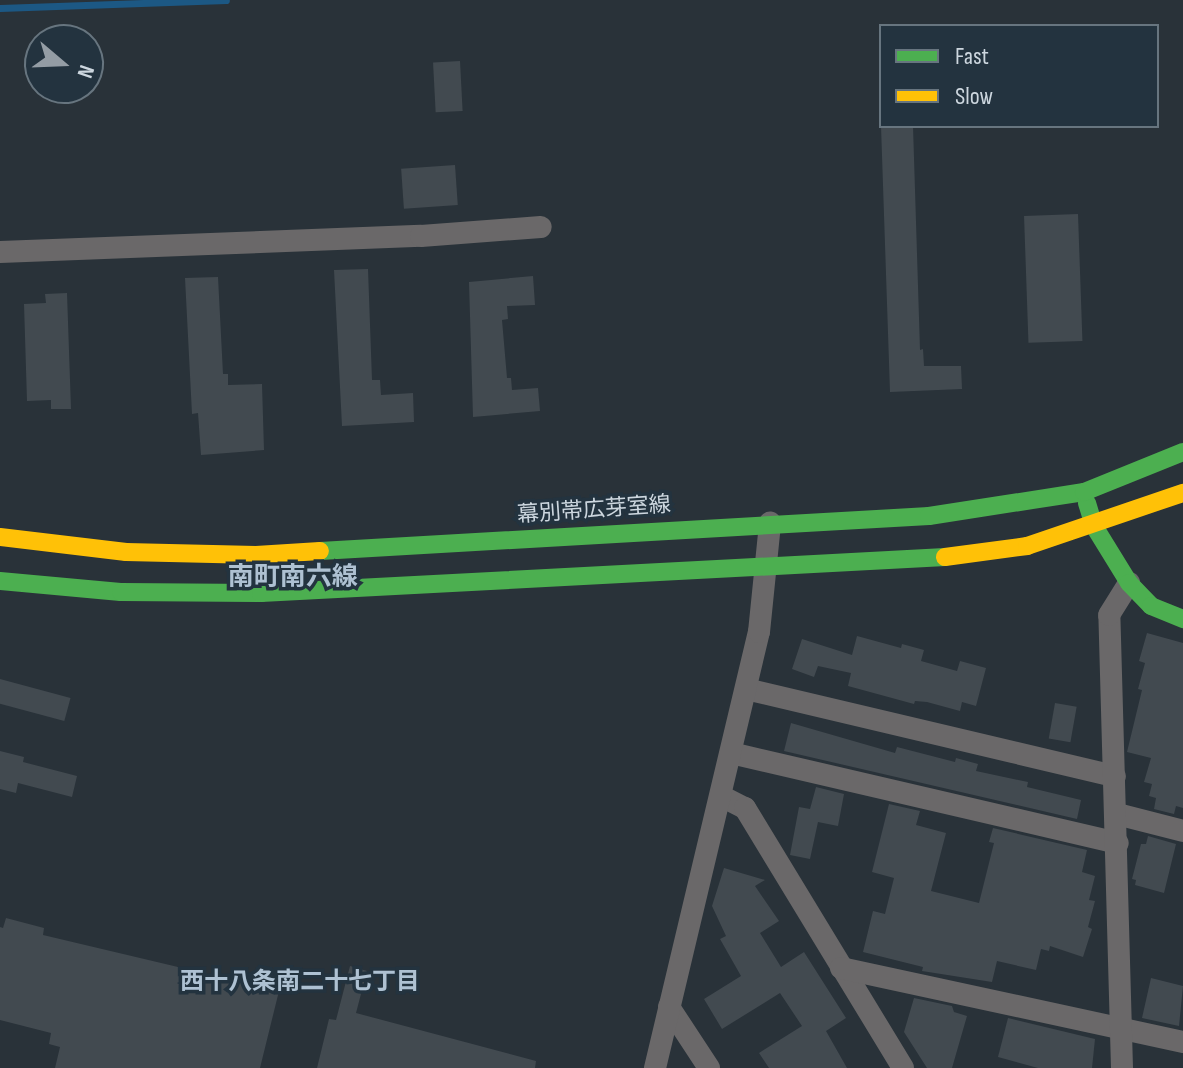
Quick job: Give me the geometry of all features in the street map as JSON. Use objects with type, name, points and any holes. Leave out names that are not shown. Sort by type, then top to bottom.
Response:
[{"type":"main road","name":"幕別帯広芽室線","points":[[0,537],[126,552],[256,555],[929,516],[1084,492],[1183,452]]},
{"type":"main road","points":[[1084,492],[1094,526],[1129,583],[1151,606],[1183,619]]},
{"type":"main road","points":[[0,581],[121,592],[261,593],[937,558],[1012,548],[1094,526],[1183,493]]},
{"type":"street","points":[[0,252],[421,236],[541,227]]},
{"type":"street","points":[[655,1068],[759,632],[770,523]]},
{"type":"street","points":[[1122,1068],[1118,1027],[1118,843],[1109,615],[1129,583]]},
{"type":"street","points":[[746,689],[1115,776]]},
{"type":"street","points":[[731,753],[1118,843]]},
{"type":"street","points":[[721,796],[745,808],[903,1068]]},
{"type":"street","points":[[1117,814],[1183,831]]},
{"type":"street","points":[[841,968],[1183,1042]]},
{"type":"street","points":[[669,1007],[709,1068]]},
{"type":"building","points":[[460,61],[463,111],[436,112],[433,62]]},
{"type":"building","points":[[881,128],[913,128],[920,350],[923,349],[924,366],[961,366],[962,389],[890,392]]},
{"type":"building","points":[[455,165],[458,205],[404,209],[401,169]]},
{"type":"building","points":[[1078,214],[1082,341],[1028,343],[1024,216]]},
{"type":"building","points":[[368,269],[372,380],[380,380],[381,395],[413,393],[414,422],[342,426],[334,270]]},
{"type":"building","points":[[533,276],[535,305],[507,306],[508,319],[502,320],[507,378],[511,378],[512,390],[538,388],[540,411],[473,417],[469,282]]},
{"type":"building","points":[[218,277],[223,374],[228,374],[228,385],[262,384],[264,450],[201,455],[198,413],[192,414],[185,278]]},
{"type":"building","points":[[67,293],[71,409],[51,409],[51,400],[27,401],[24,304],[46,303],[45,294]]},
{"type":"building","points":[[1147,633],[1183,643],[1183,808],[1176,806],[1174,814],[1154,809],[1156,798],[1149,796],[1152,784],[1144,782],[1151,758],[1127,752],[1142,690],[1138,689],[1145,663],[1139,661]]},
{"type":"building","points":[[857,636],[901,648],[902,644],[924,650],[921,661],[957,671],[960,661],[986,668],[976,706],[962,702],[960,711],[927,702],[915,701],[914,704],[848,686],[851,673],[818,666],[814,677],[792,669],[802,639],[852,655]]},
{"type":"building","points":[[0,679],[71,698],[64,721],[0,704]]},
{"type":"building","points":[[1055,703],[1077,707],[1070,742],[1049,738]]},
{"type":"building","points":[[791,723],[895,753],[897,747],[955,762],[956,758],[978,764],[976,771],[1028,782],[1027,787],[1081,800],[1077,819],[784,751]]},
{"type":"building","points":[[0,751],[24,757],[23,762],[77,776],[72,797],[18,783],[16,793],[0,789]]},
{"type":"building","points":[[816,787],[844,794],[838,826],[818,822],[810,859],[790,855],[799,807],[810,809]]},
{"type":"building","points":[[889,804],[920,811],[916,825],[946,833],[931,891],[979,903],[994,843],[989,842],[993,828],[1087,850],[1082,872],[1095,876],[1089,900],[1095,901],[1088,927],[1092,929],[1083,957],[1050,946],[1049,951],[1041,949],[1036,970],[997,961],[992,982],[922,971],[923,967],[863,952],[873,911],[885,914],[894,878],[872,872]]},
{"type":"building","points":[[1148,836],[1176,844],[1164,893],[1135,885],[1136,880],[1132,879],[1141,844],[1146,844]]},
{"type":"building","points":[[724,868],[765,880],[755,886],[779,921],[760,933],[781,967],[804,952],[846,1018],[826,1031],[847,1068],[769,1068],[759,1053],[802,1026],[780,993],[722,1029],[704,999],[741,976],[720,939],[726,936],[712,906]]},
{"type":"building","points":[[6,918],[44,928],[43,935],[279,991],[260,1068],[55,1068],[60,1047],[49,1044],[51,1033],[0,1020],[0,927],[3,928]]},
{"type":"building","points":[[350,966],[367,971],[356,1013],[536,1061],[535,1068],[317,1068],[329,1019],[336,1020]]},
{"type":"building","points":[[1151,978],[1183,986],[1179,1026],[1142,1018]]},
{"type":"building","points":[[914,998],[952,1006],[954,1012],[967,1016],[952,1068],[927,1068],[904,1032]]},
{"type":"building","points":[[1008,1018],[1095,1039],[1092,1068],[1038,1068],[998,1057]]},
{"type":"waterway","points":[[0,8],[226,0]]},
{"type":"traffic: fast","points":[[320,551],[929,516],[1084,492],[1183,452]]},
{"type":"traffic: fast","points":[[1087,503],[1094,526],[1129,583],[1151,606],[1183,619]]},
{"type":"traffic: fast","points":[[0,581],[121,592],[261,593],[945,557]]},
{"type":"traffic: slow","points":[[945,557],[1027,546],[1183,493]]},
{"type":"traffic: slow","points":[[0,537],[126,552],[256,555],[320,551]]},
{"type":"district","name":"南町南六線","points":[[293,578]]},
{"type":"district","name":"西十八条南二十七丁目","points":[[300,982]]}]
